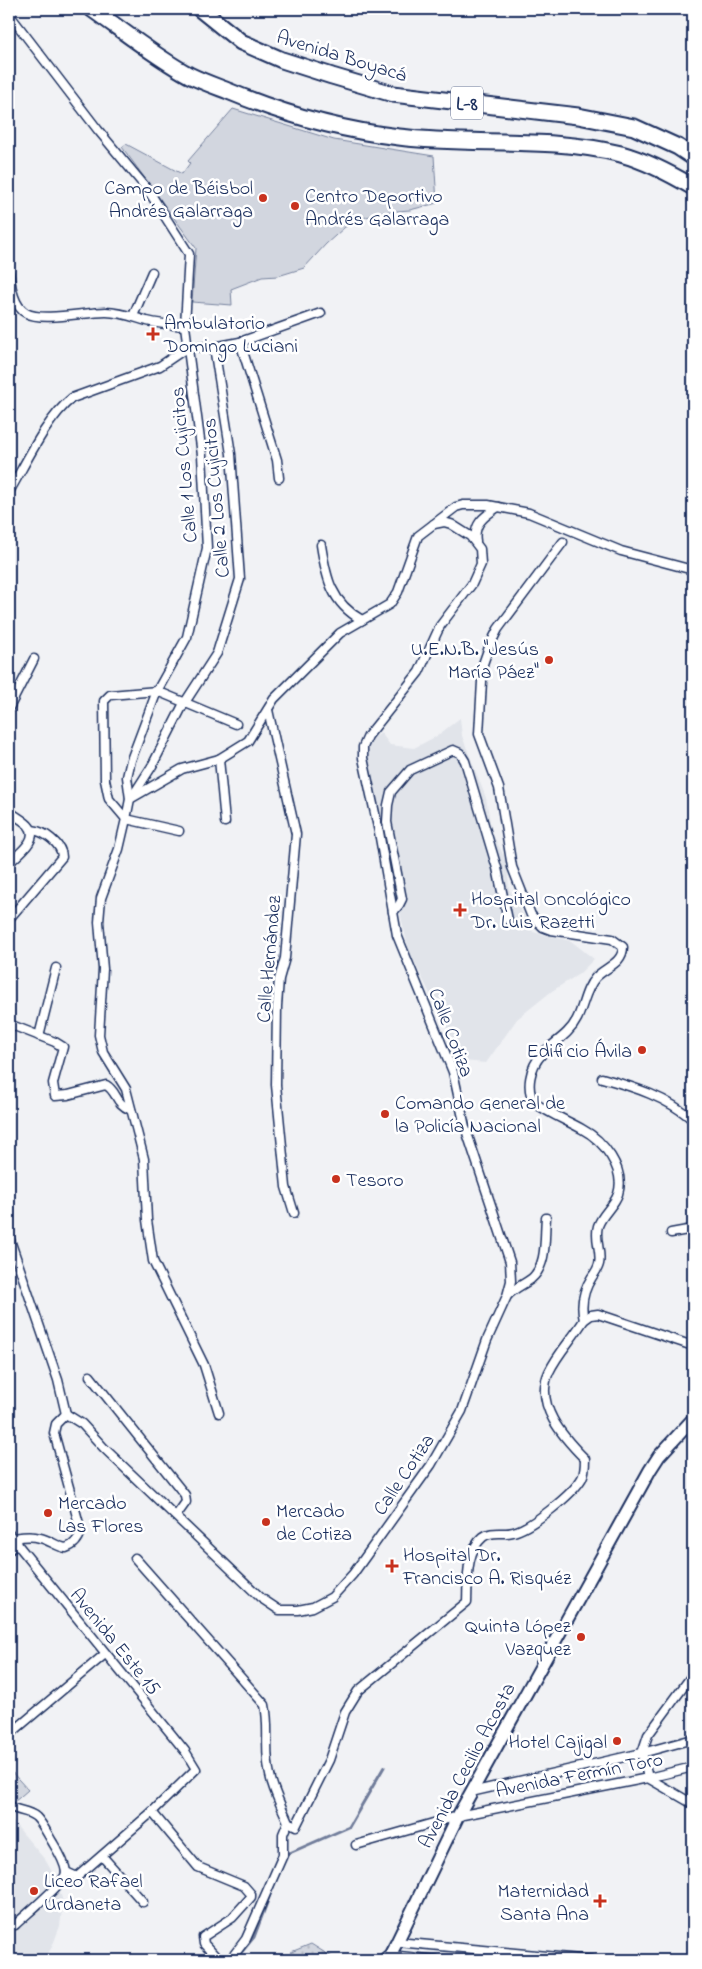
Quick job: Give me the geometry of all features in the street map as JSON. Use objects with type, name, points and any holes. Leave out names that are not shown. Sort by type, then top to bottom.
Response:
[{"type":"highway","name":"L-8","points":[[92,9],[189,75],[259,104],[314,122],[400,138],[557,145],[591,149],[622,155],[656,168],[693,187]]},
{"type":"highway","name":"Avenida Boyacá","points":[[200,9],[241,42],[282,60],[393,94],[578,116],[634,127],[678,147],[693,157]]},
{"type":"main road","name":"Avenida Cecilio Acosta","points":[[387,1958],[397,1942],[458,1816],[650,1470],[664,1450],[693,1419]]},
{"type":"street","name":"Calle 1 Los Cujicitos","points":[[9,14],[98,130],[148,190],[189,254],[185,326],[202,455],[208,548],[186,637],[157,691],[130,760],[127,777],[130,799]]},
{"type":"street","points":[[132,316],[152,272]]},
{"type":"street","points":[[9,275],[15,299],[20,308],[25,313],[36,317],[106,312],[132,316],[148,322],[185,326]]},
{"type":"street","points":[[9,492],[46,429],[72,398],[160,366],[188,347],[214,347],[240,342],[321,314]]},
{"type":"street","points":[[240,342],[276,460],[279,478]]},
{"type":"street","name":"Calle 2 Los Cujicitos","points":[[130,799],[152,766],[185,704],[217,653],[241,573],[231,454],[214,347]]},
{"type":"street","points":[[219,1413],[204,1365],[153,1260],[147,1220],[144,1159],[126,1089],[103,1052],[100,1035],[103,969],[99,922],[101,898],[119,850],[130,799],[182,769],[219,759],[248,741],[274,699],[340,633],[390,604],[398,592],[418,536],[451,510],[463,505],[498,507],[537,516],[621,551],[693,570]]},
{"type":"street","points":[[476,541],[475,534],[478,523],[498,507]]},
{"type":"street","points":[[434,524],[444,522],[451,524],[476,541]]},
{"type":"street","name":"Calle Cotiza","points":[[66,1414],[82,1424],[261,1598],[279,1610],[298,1610],[313,1607],[332,1597],[358,1567],[431,1465],[462,1411],[487,1340],[507,1296],[511,1281],[510,1262],[465,1127],[453,1072],[397,935],[379,832],[363,758],[363,747],[368,736],[419,672],[440,626],[476,579],[481,564],[481,556],[476,541]]},
{"type":"street","points":[[563,542],[498,629],[489,647],[483,664],[480,734],[499,788],[512,867],[531,915],[543,927],[612,939],[623,947],[623,953],[619,960],[596,978],[586,992],[580,1013],[569,1031],[540,1056],[528,1088],[535,1104],[592,1135],[604,1147],[618,1172],[621,1182],[618,1194],[598,1226],[599,1264],[582,1298],[584,1320]]},
{"type":"street","points":[[321,544],[324,565],[334,594],[349,613],[362,620]]},
{"type":"street","points":[[9,708],[34,659]]},
{"type":"street","points":[[179,831],[126,819],[109,799],[105,780],[104,701],[110,695],[157,691],[236,724]]},
{"type":"street","name":"Calle Hernández","points":[[268,710],[296,834],[285,958],[279,979],[276,1085],[286,1187],[294,1213]]},
{"type":"street","points":[[393,912],[400,905],[402,898],[387,822],[391,792],[410,770],[453,750],[460,753],[464,761],[497,868],[508,920]]},
{"type":"street","points":[[219,759],[225,822]]},
{"type":"street","points":[[9,811],[32,830],[41,832],[46,836],[59,848],[62,857],[9,919]]},
{"type":"street","points":[[9,863],[32,838],[32,830]]},
{"type":"street","points":[[39,1036],[56,968]]},
{"type":"street","points":[[9,1024],[63,1047],[53,1083],[55,1096],[68,1095],[106,1086],[111,1089],[118,1103],[131,1110]]},
{"type":"street","points":[[602,1078],[662,1099],[693,1120]]},
{"type":"street","points":[[507,1296],[517,1286],[533,1277],[538,1269],[544,1247],[546,1218]]},
{"type":"street","points":[[672,1233],[693,1229]]},
{"type":"street","points":[[9,1237],[58,1380],[66,1414],[56,1424],[54,1433],[81,1531],[76,1542],[66,1548],[41,1538],[30,1536],[11,1541]]},
{"type":"street","points":[[134,1558],[265,1705],[268,1722],[267,1752],[270,1775],[288,1822],[296,1826],[329,1760],[345,1712],[358,1691],[467,1602],[471,1554],[484,1536],[497,1533],[511,1533],[535,1522],[569,1493],[582,1478],[585,1459],[569,1444],[555,1425],[543,1393],[550,1370],[584,1320],[598,1314],[693,1346]]},
{"type":"street","points":[[90,1376],[185,1495],[186,1502],[176,1516]]},
{"type":"street","name":"Avenida Este 15","points":[[11,1541],[185,1751],[196,1769],[152,1812]]},
{"type":"street","points":[[9,1735],[105,1654]]},
{"type":"street","points":[[693,1674],[648,1736],[642,1753],[648,1778],[693,1804]]},
{"type":"street","name":"Avenida Fermín Toro","points":[[471,1792],[642,1753],[693,1738]]},
{"type":"street","name":"Avenida Fermín Toro","points":[[356,1845],[458,1816],[648,1778],[693,1767]]},
{"type":"street","points":[[9,1805],[12,1808],[29,1811],[38,1819],[61,1857],[66,1872],[64,1878],[50,1893],[15,1925]]},
{"type":"street","points":[[66,1872],[77,1877],[152,1812],[198,1867],[244,1886],[251,1894],[251,1897],[232,1918],[203,1937],[204,1944],[220,1960]]},
{"type":"street","points":[[230,1960],[246,1939],[283,1854],[283,1834],[288,1822]]},
{"type":"street","points":[[102,1856],[143,1902]]},
{"type":"street","points":[[397,1942],[591,1960]]},
{"type":"street","points":[[387,1958],[436,1960]]},
{"type":"shaded area","name":"Centro Deportivo Andrés Galarraga","points":[[233,109],[334,140],[434,156],[437,203],[410,210],[385,212],[359,219],[345,227],[304,268],[278,276],[262,277],[231,289],[232,305],[192,302],[196,248],[122,147],[126,144],[182,174],[190,163],[188,161]]},
{"type":"shaded area","name":"Hospital Oncológico Dr. Luis Razetti","points":[[460,718],[462,736],[486,798],[492,833],[507,862],[509,889],[533,932],[571,941],[594,959],[579,974],[552,991],[517,1019],[486,1063],[463,1061],[409,951],[365,765],[365,750],[371,740],[381,733],[390,745],[414,748],[437,736]]},
{"type":"shaded area","points":[[9,1769],[28,1790],[13,1803],[9,1799]]},
{"type":"shaded area","name":"Liceo Rafael Urdaneta","points":[[9,1817],[46,1861],[57,1881],[63,1902],[60,1926],[52,1947],[44,1960],[9,1960]]},
{"type":"shaded area","points":[[311,1944],[336,1960],[288,1960],[291,1952]]},
{"type":"waterway","points":[[285,1855],[349,1827],[384,1767]]},
{"type":"waterway","points":[[235,1960],[254,1937],[276,1879]]},
{"type":"place","name":"Campo de Béisbol Andrés Galarraga","points":[[263,198]]},
{"type":"place","name":"Centro Deportivo Andrés Galarraga","points":[[295,206]]},
{"type":"place","name":"Ambulatorio Domingo Luciani","points":[[153,334]]},
{"type":"place","name":"U.E.N.B. \"Jesús María Páez\"","points":[[549,660]]},
{"type":"place","name":"Hospital Oncológico Dr. Luis Razetti","points":[[460,910]]},
{"type":"place","name":"Edificio Ávila","points":[[642,1050]]},
{"type":"place","name":"Comando General de la Policía Nacional","points":[[385,1114]]},
{"type":"place","name":"Tesoro","points":[[336,1179]]},
{"type":"place","name":"Mercado Las Flores","points":[[48,1513]]},
{"type":"place","name":"Mercado de Cotiza","points":[[266,1522]]},
{"type":"place","name":"Hospital Dr. Francisco A. Risquéz","points":[[392,1566]]},
{"type":"place","name":"Quinta López Vazquez","points":[[581,1637]]},
{"type":"place","name":"Hotel Cajigal","points":[[617,1741]]},
{"type":"place","name":"Liceo Rafael Urdaneta","points":[[34,1891]]},
{"type":"place","name":"Maternidad Santa Ana","points":[[600,1901]]}]
